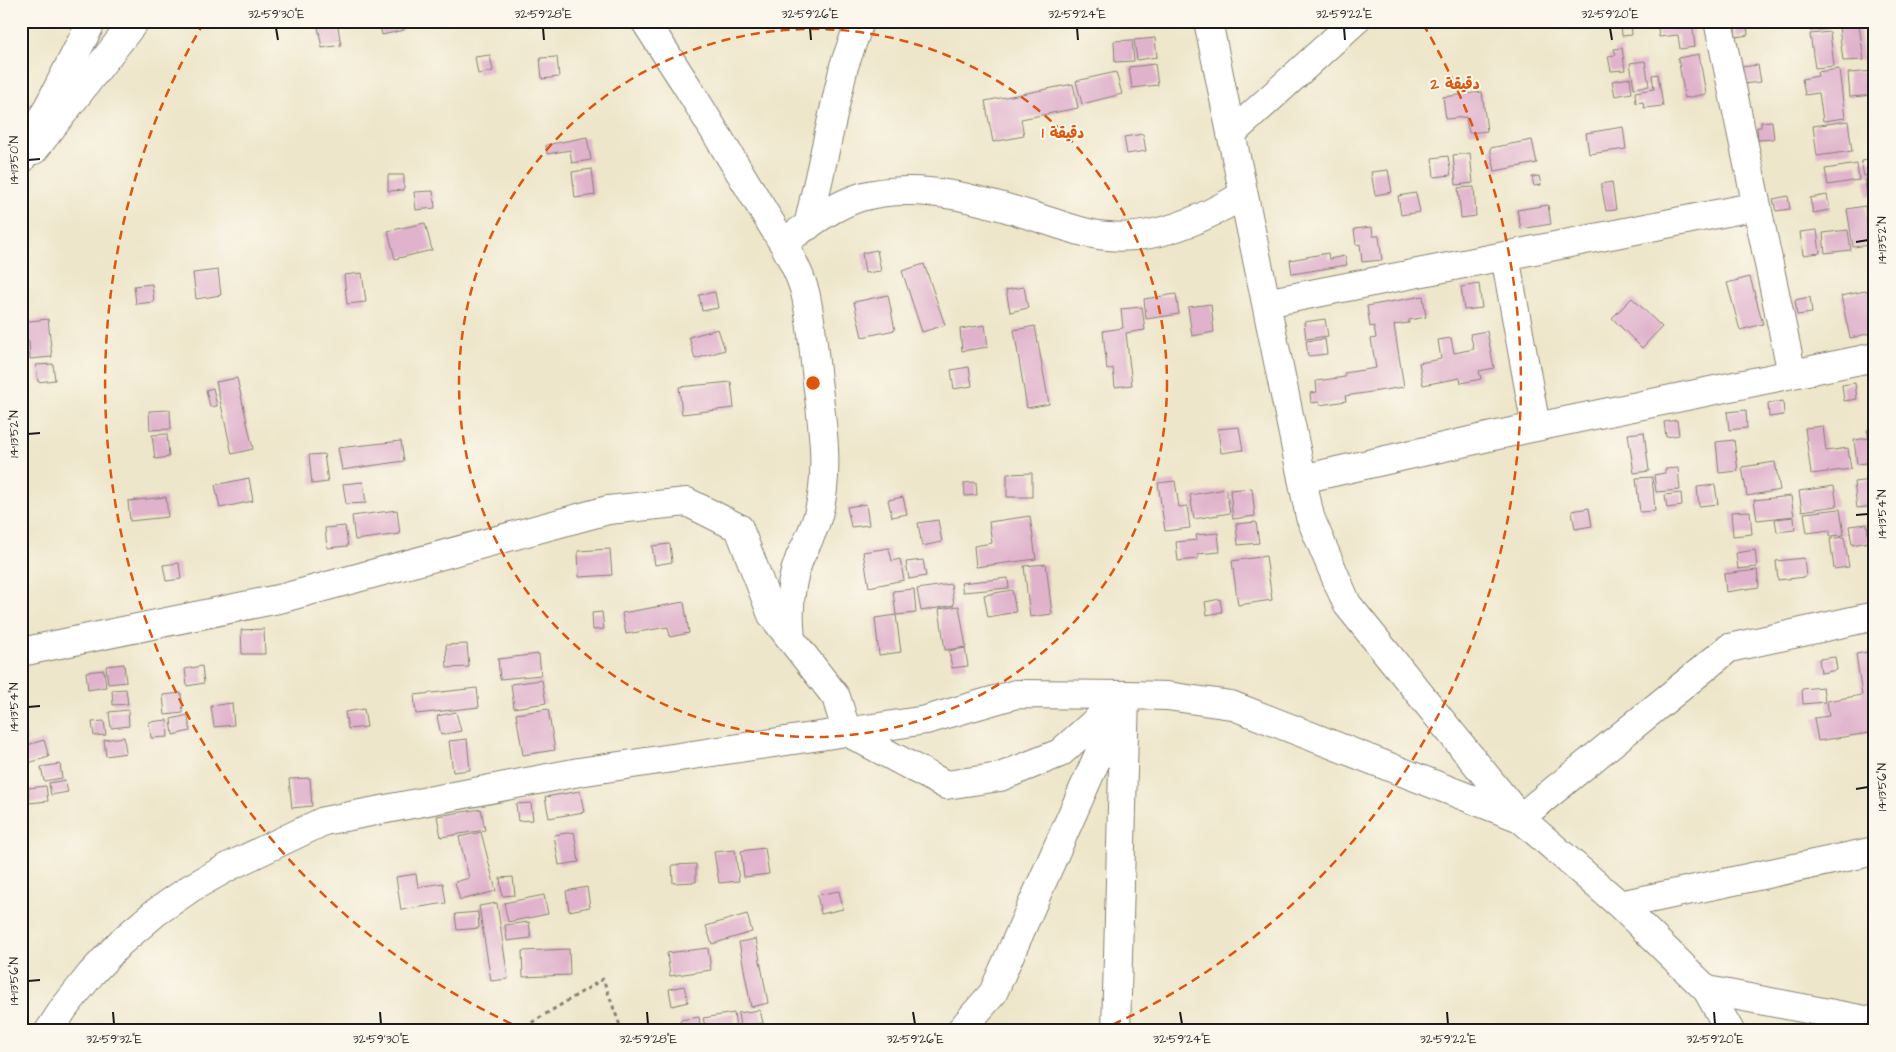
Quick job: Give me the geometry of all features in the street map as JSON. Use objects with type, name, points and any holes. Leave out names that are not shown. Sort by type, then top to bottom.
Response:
[{"type":"street","points":[[21,160],[92,21]]},
{"type":"street","points":[[21,165],[135,21]]},
{"type":"street","points":[[645,21],[783,243],[796,266],[809,310],[824,457],[823,490],[818,515],[794,577],[790,597],[791,639]]},
{"type":"street","points":[[808,226],[844,66],[860,21]]},
{"type":"street","points":[[1208,21],[1310,517],[1347,604],[1520,818],[1620,906],[1707,990],[1730,1031]]},
{"type":"street","points":[[1230,134],[1355,21]]},
{"type":"street","points":[[1718,21],[1792,374]]},
{"type":"street","points":[[783,243],[842,204],[868,196],[897,191],[939,194],[986,202],[1085,233],[1108,236],[1152,233],[1200,218],[1243,195]]},
{"type":"street","points":[[1266,303],[1757,206]]},
{"type":"street","points":[[1505,256],[1536,427]]},
{"type":"street","points":[[1302,479],[1536,427],[1875,358]]},
{"type":"street","points":[[21,652],[283,598],[608,510],[687,502],[740,528],[772,614],[836,697],[847,732],[946,785],[1000,777],[1060,753],[1125,694]]},
{"type":"street","points":[[1520,818],[1729,648],[1875,616]]},
{"type":"street","points":[[49,1031],[64,1008],[91,974],[121,942],[155,913],[191,888],[230,866],[324,821],[579,772],[926,720],[1016,694],[1167,696],[1231,705],[1520,818]]},
{"type":"street","points":[[960,1031],[993,993],[1125,694]]},
{"type":"street","points":[[1116,1031],[1125,694]]},
{"type":"street","points":[[1620,906],[1875,851]]},
{"type":"street","points":[[1707,990],[1865,1020],[1875,1024]]},
{"type":"path","points":[[518,1031],[603,979],[622,1031]]},
{"type":"building","points":[[317,21],[337,21],[341,45],[322,48]]},
{"type":"building","points":[[379,21],[402,21],[404,30],[382,35]]},
{"type":"building","points":[[1631,21],[1632,35],[1622,36],[1621,22]]},
{"type":"building","points":[[1657,21],[1692,21],[1695,47],[1680,49],[1678,35],[1659,37]]},
{"type":"building","points":[[1734,21],[1747,21],[1748,35],[1736,37]]},
{"type":"building","points":[[1809,21],[1826,21],[1827,29],[1810,31]]},
{"type":"building","points":[[1859,25],[1864,60],[1843,61],[1839,27]]},
{"type":"building","points":[[1830,32],[1834,66],[1815,68],[1810,34]]},
{"type":"building","points":[[1155,38],[1157,57],[1137,60],[1134,40]]},
{"type":"building","points":[[1132,40],[1134,61],[1115,62],[1114,41]]},
{"type":"building","points":[[1622,48],[1625,70],[1611,71],[1608,56],[1616,55],[1614,49]]},
{"type":"building","points":[[1699,54],[1706,94],[1685,98],[1678,58]]},
{"type":"building","points":[[490,55],[493,71],[478,74],[475,57]]},
{"type":"building","points":[[557,57],[559,77],[542,79],[540,58]]},
{"type":"building","points":[[1645,61],[1649,86],[1634,88],[1630,63]]},
{"type":"building","points":[[1155,64],[1158,85],[1132,88],[1129,67]]},
{"type":"building","points":[[1758,65],[1761,82],[1742,84],[1741,67]]},
{"type":"building","points":[[1839,69],[1845,118],[1823,121],[1819,93],[1805,95],[1802,79],[1818,76],[1817,72]]},
{"type":"building","points":[[1875,71],[1875,95],[1850,97],[1848,73]]},
{"type":"building","points":[[1116,72],[1122,94],[1082,104],[1076,81]]},
{"type":"building","points":[[1658,74],[1663,106],[1644,108],[1643,102],[1636,103],[1635,92],[1654,89],[1652,75]]},
{"type":"building","points":[[1630,78],[1632,93],[1615,96],[1612,81]]},
{"type":"building","points":[[1073,84],[1078,108],[1021,119],[1024,136],[993,142],[985,101]]},
{"type":"building","points":[[1482,92],[1487,131],[1469,133],[1466,117],[1446,119],[1443,97]]},
{"type":"building","points":[[1772,121],[1774,139],[1758,140],[1757,127],[1761,127],[1761,122]]},
{"type":"building","points":[[1848,121],[1852,151],[1817,156],[1813,126]]},
{"type":"building","points":[[1623,127],[1626,149],[1589,154],[1586,133]]},
{"type":"building","points":[[1143,134],[1146,151],[1127,154],[1124,137]]},
{"type":"building","points":[[587,137],[591,160],[572,163],[570,150],[547,154],[546,145]]},
{"type":"building","points":[[1532,140],[1537,163],[1495,171],[1490,148]]},
{"type":"building","points":[[1470,153],[1473,183],[1456,185],[1453,155]]},
{"type":"building","points":[[1448,156],[1451,175],[1434,177],[1432,158]]},
{"type":"building","points":[[1875,159],[1875,175],[1864,176],[1861,161]]},
{"type":"building","points":[[1857,164],[1859,180],[1828,185],[1825,169]]},
{"type":"building","points":[[592,169],[595,195],[575,198],[572,172]]},
{"type":"building","points":[[1388,170],[1392,192],[1375,195],[1371,172]]},
{"type":"building","points":[[388,175],[404,175],[404,190],[388,191]]},
{"type":"building","points":[[1539,176],[1541,185],[1534,186],[1532,177]]},
{"type":"building","points":[[1875,178],[1875,196],[1867,197],[1865,180]]},
{"type":"building","points":[[1612,182],[1616,210],[1606,211],[1601,184]]},
{"type":"building","points":[[1474,187],[1476,216],[1461,218],[1458,188]]},
{"type":"building","points":[[433,191],[435,208],[416,210],[414,192]]},
{"type":"building","points":[[1416,193],[1420,212],[1401,215],[1398,196]]},
{"type":"building","points":[[1827,195],[1830,210],[1813,213],[1810,198]]},
{"type":"building","points":[[1788,196],[1790,209],[1776,211],[1773,199]]},
{"type":"building","points":[[1548,205],[1551,224],[1521,229],[1517,210]]},
{"type":"building","points":[[1865,206],[1870,245],[1853,247],[1847,209]]},
{"type":"building","points":[[425,223],[432,250],[395,259],[388,231]]},
{"type":"building","points":[[1372,227],[1373,236],[1379,236],[1382,260],[1362,262],[1360,244],[1356,245],[1354,229]]},
{"type":"building","points":[[1817,230],[1820,253],[1803,255],[1800,232]]},
{"type":"building","points":[[1848,230],[1851,250],[1825,253],[1823,233]]},
{"type":"building","points":[[877,250],[881,271],[865,273],[862,253]]},
{"type":"building","points":[[1328,253],[1329,259],[1345,256],[1347,265],[1292,274],[1290,260]]},
{"type":"building","points":[[924,264],[945,325],[922,332],[902,271]]},
{"type":"building","points":[[218,270],[221,295],[196,299],[193,273]]},
{"type":"building","points":[[362,273],[366,302],[347,304],[344,275]]},
{"type":"building","points":[[1750,277],[1763,324],[1740,330],[1727,283]]},
{"type":"building","points":[[152,284],[154,302],[136,304],[134,286]]},
{"type":"building","points":[[1479,284],[1482,308],[1464,310],[1461,287]]},
{"type":"building","points":[[1024,287],[1028,308],[1010,312],[1006,290]]},
{"type":"building","points":[[1875,289],[1875,332],[1850,338],[1841,296]]},
{"type":"building","points":[[715,292],[718,308],[702,311],[699,295]]},
{"type":"building","points":[[1176,294],[1179,314],[1146,319],[1144,299]]},
{"type":"building","points":[[888,295],[895,330],[862,337],[854,302]]},
{"type":"building","points":[[1423,296],[1426,317],[1409,320],[1409,323],[1394,325],[1404,387],[1345,396],[1346,401],[1320,405],[1320,402],[1311,403],[1310,393],[1317,392],[1316,381],[1345,377],[1344,373],[1376,368],[1371,339],[1376,338],[1374,326],[1370,327],[1367,306]]},
{"type":"building","points":[[1810,297],[1812,313],[1797,315],[1795,300]]},
{"type":"building","points":[[1632,298],[1662,327],[1642,348],[1612,318]]},
{"type":"building","points":[[1211,304],[1214,332],[1192,336],[1188,307]]},
{"type":"building","points":[[1142,307],[1145,330],[1126,333],[1132,385],[1115,387],[1113,368],[1107,370],[1103,331],[1123,328],[1121,309]]},
{"type":"building","points":[[48,319],[52,357],[30,359],[29,341],[21,341],[21,322]]},
{"type":"building","points":[[1325,319],[1328,336],[1306,339],[1304,322]]},
{"type":"building","points":[[985,325],[988,347],[962,351],[960,329]]},
{"type":"building","points":[[1035,326],[1049,404],[1027,408],[1014,330]]},
{"type":"building","points":[[718,329],[725,350],[695,359],[689,337]]},
{"type":"building","points":[[1487,331],[1494,368],[1479,371],[1481,379],[1461,383],[1460,378],[1423,385],[1419,363],[1441,359],[1438,340],[1451,338],[1454,353],[1474,349],[1470,334]]},
{"type":"building","points":[[1325,339],[1327,354],[1308,356],[1306,341]]},
{"type":"building","points":[[53,364],[55,380],[38,382],[36,365]]},
{"type":"building","points":[[969,367],[972,386],[954,389],[951,370]]},
{"type":"building","points":[[237,378],[253,449],[232,454],[216,382]]},
{"type":"building","points":[[731,382],[734,408],[682,414],[679,387]]},
{"type":"building","points":[[1855,383],[1857,399],[1844,401],[1842,385]]},
{"type":"building","points":[[213,388],[217,406],[210,407],[206,390]]},
{"type":"building","points":[[1783,401],[1784,415],[1769,417],[1768,403]]},
{"type":"building","points":[[170,410],[171,429],[150,430],[149,411]]},
{"type":"building","points":[[1746,410],[1747,428],[1729,430],[1727,412]]},
{"type":"building","points":[[1677,420],[1679,435],[1666,437],[1664,422]]},
{"type":"building","points":[[1823,426],[1826,451],[1848,448],[1851,469],[1811,474],[1805,428]]},
{"type":"building","points":[[1239,427],[1243,450],[1221,453],[1218,429]]},
{"type":"building","points":[[1875,429],[1875,462],[1857,464],[1854,440],[1869,438],[1867,430]]},
{"type":"building","points":[[1644,432],[1649,471],[1634,473],[1628,434]]},
{"type":"building","points":[[167,434],[169,457],[155,459],[152,435]]},
{"type":"building","points":[[1734,440],[1738,471],[1719,473],[1716,442]]},
{"type":"building","points":[[401,441],[404,461],[342,470],[338,448]]},
{"type":"building","points":[[324,454],[328,482],[312,484],[309,455]]},
{"type":"building","points":[[1775,462],[1780,490],[1747,496],[1742,467]]},
{"type":"building","points":[[1678,468],[1680,490],[1656,492],[1654,475],[1665,473],[1665,469]]},
{"type":"building","points":[[1032,473],[1032,497],[1007,497],[1007,474]]},
{"type":"building","points":[[1652,477],[1655,511],[1640,512],[1636,478]]},
{"type":"building","points":[[249,478],[253,501],[220,508],[215,485]]},
{"type":"building","points":[[1872,480],[1875,506],[1857,508],[1854,482]]},
{"type":"building","points":[[1175,481],[1179,507],[1187,506],[1190,528],[1165,531],[1158,483]]},
{"type":"building","points":[[363,482],[366,503],[346,504],[343,484]]},
{"type":"building","points":[[976,482],[977,495],[965,496],[964,483]]},
{"type":"building","points":[[1715,485],[1718,504],[1699,506],[1697,487]]},
{"type":"building","points":[[1834,486],[1837,506],[1802,511],[1799,491]]},
{"type":"building","points":[[1252,488],[1255,516],[1233,519],[1230,490]]},
{"type":"building","points":[[1226,489],[1230,513],[1194,519],[1190,495]]},
{"type":"building","points":[[1681,493],[1682,506],[1667,508],[1665,495]]},
{"type":"building","points":[[1791,496],[1794,516],[1757,520],[1754,500]]},
{"type":"building","points":[[166,497],[168,517],[130,521],[128,501]]},
{"type":"building","points":[[903,497],[907,514],[892,517],[888,500]]},
{"type":"building","points":[[866,504],[869,525],[851,527],[847,507]]},
{"type":"building","points":[[1589,508],[1592,526],[1575,529],[1572,511]]},
{"type":"building","points":[[1840,509],[1844,535],[1830,536],[1830,530],[1807,533],[1804,513]]},
{"type":"building","points":[[397,510],[400,534],[355,540],[352,516]]},
{"type":"building","points":[[1750,511],[1752,534],[1733,536],[1731,512]]},
{"type":"building","points":[[1030,516],[1036,559],[976,567],[974,546],[992,543],[989,522]]},
{"type":"building","points":[[1794,517],[1795,530],[1777,532],[1775,519]]},
{"type":"building","points":[[938,520],[942,542],[922,546],[918,523]]},
{"type":"building","points":[[1256,522],[1259,543],[1238,545],[1236,524]]},
{"type":"building","points":[[1867,524],[1869,542],[1852,545],[1849,526]]},
{"type":"building","points":[[345,526],[348,546],[327,548],[325,528]]},
{"type":"building","points":[[1218,533],[1220,552],[1198,554],[1198,559],[1178,561],[1176,542],[1197,540],[1196,535]]},
{"type":"building","points":[[1844,537],[1849,567],[1834,569],[1830,539]]},
{"type":"building","points":[[670,544],[672,562],[655,565],[652,546]]},
{"type":"building","points":[[889,548],[892,561],[900,559],[904,580],[869,587],[863,552]]},
{"type":"building","points":[[610,549],[612,575],[579,577],[578,551]]},
{"type":"building","points":[[1755,550],[1757,567],[1738,569],[1736,553]]},
{"type":"building","points":[[1266,556],[1272,600],[1238,605],[1232,561]]},
{"type":"building","points":[[1804,558],[1806,577],[1778,580],[1776,561]]},
{"type":"building","points":[[923,560],[926,576],[909,579],[906,562]]},
{"type":"building","points":[[179,563],[181,579],[166,581],[163,565]]},
{"type":"building","points":[[1046,564],[1052,614],[1030,617],[1024,566]]},
{"type":"building","points":[[1757,570],[1759,587],[1726,592],[1724,574]]},
{"type":"building","points":[[1008,578],[1009,588],[963,592],[961,583]]},
{"type":"building","points":[[951,584],[954,605],[921,611],[917,589]]},
{"type":"building","points":[[914,589],[916,613],[896,615],[893,591]]},
{"type":"building","points":[[1012,590],[1016,612],[988,617],[984,595]]},
{"type":"building","points":[[1220,599],[1222,612],[1207,615],[1205,602]]},
{"type":"building","points":[[684,602],[689,633],[670,637],[668,627],[626,634],[622,613]]},
{"type":"building","points":[[959,606],[966,647],[945,650],[939,609]]},
{"type":"building","points":[[602,612],[604,629],[593,630],[592,613]]},
{"type":"building","points":[[896,615],[901,652],[879,655],[875,618]]},
{"type":"building","points":[[264,629],[265,654],[242,654],[241,630]]},
{"type":"building","points":[[467,644],[469,667],[447,668],[446,645]]},
{"type":"building","points":[[965,648],[968,666],[952,668],[949,651]]},
{"type":"building","points":[[1874,651],[1875,732],[1818,741],[1814,718],[1829,716],[1827,701],[1862,695],[1856,654]]},
{"type":"building","points":[[539,654],[541,675],[500,679],[498,659]]},
{"type":"building","points":[[1835,657],[1837,670],[1821,673],[1819,659]]},
{"type":"building","points":[[124,664],[126,682],[108,684],[106,666]]},
{"type":"building","points":[[202,666],[204,683],[187,686],[185,669]]},
{"type":"building","points":[[104,670],[106,687],[88,690],[86,672]]},
{"type":"building","points":[[542,680],[546,703],[514,708],[511,684]]},
{"type":"building","points":[[1823,687],[1825,702],[1803,704],[1802,689]]},
{"type":"building","points":[[477,688],[479,707],[416,714],[414,695]]},
{"type":"building","points":[[126,689],[128,704],[113,705],[112,690]]},
{"type":"building","points":[[181,693],[183,713],[165,715],[163,695]]},
{"type":"building","points":[[232,703],[234,725],[214,727],[211,706]]},
{"type":"building","points":[[364,709],[367,727],[348,729],[345,712]]},
{"type":"building","points":[[548,709],[555,750],[523,755],[516,714]]},
{"type":"building","points":[[128,710],[129,726],[111,728],[109,712]]},
{"type":"building","points":[[456,712],[461,731],[441,735],[437,716]]},
{"type":"building","points":[[188,715],[190,731],[173,735],[171,719]]},
{"type":"building","points":[[24,719],[27,742],[21,743],[21,720]]},
{"type":"building","points":[[167,720],[168,737],[151,738],[149,722]]},
{"type":"building","points":[[104,721],[106,735],[94,736],[92,722]]},
{"type":"building","points":[[124,737],[126,753],[106,756],[104,740]]},
{"type":"building","points":[[467,739],[470,770],[453,772],[449,741]]},
{"type":"building","points":[[44,740],[49,757],[21,765],[21,747]]},
{"type":"building","points":[[60,764],[62,778],[44,781],[41,767]]},
{"type":"building","points":[[310,778],[312,806],[292,808],[289,779]]},
{"type":"building","points":[[65,780],[68,792],[51,795],[49,783]]},
{"type":"building","points":[[46,786],[48,801],[29,803],[28,788]]},
{"type":"building","points":[[580,791],[584,812],[549,818],[545,797]]},
{"type":"building","points":[[531,803],[533,820],[518,821],[516,804]]},
{"type":"building","points":[[481,809],[485,830],[441,837],[437,816]]},
{"type":"building","points":[[481,832],[496,891],[460,900],[455,882],[469,878],[459,837]]},
{"type":"building","points":[[574,832],[579,862],[559,865],[554,835]]},
{"type":"building","points":[[765,848],[769,874],[744,877],[741,851]]},
{"type":"building","points":[[735,850],[739,881],[719,883],[714,852]]},
{"type":"building","points":[[696,864],[696,882],[673,883],[672,865]]},
{"type":"building","points":[[416,874],[418,887],[443,883],[446,903],[401,910],[396,877]]},
{"type":"building","points":[[513,877],[515,895],[502,896],[500,878]]},
{"type":"building","points":[[587,887],[590,907],[569,911],[566,891]]},
{"type":"building","points":[[839,891],[843,909],[821,914],[817,895]]},
{"type":"building","points":[[544,895],[548,914],[508,922],[504,903]]},
{"type":"building","points":[[497,903],[508,979],[491,981],[479,906]]},
{"type":"building","points":[[478,912],[479,928],[457,930],[455,914]]},
{"type":"building","points":[[747,914],[752,932],[712,944],[706,926]]},
{"type":"building","points":[[529,922],[531,938],[507,941],[505,925]]},
{"type":"building","points":[[756,939],[768,1003],[751,1007],[739,942]]},
{"type":"building","points":[[708,948],[711,970],[670,976],[667,953]]},
{"type":"building","points":[[569,949],[570,975],[523,977],[522,951]]},
{"type":"building","points":[[684,986],[688,1002],[672,1006],[669,989]]},
{"type":"building","points":[[760,1010],[763,1023],[740,1026],[738,1013]]},
{"type":"building","points":[[734,1013],[736,1029],[706,1031],[703,1018]]},
{"type":"building","points":[[699,1017],[701,1031],[682,1031],[680,1020]]},
{"type":"building","points":[[775,1026],[776,1031],[754,1031],[754,1030]]}]
